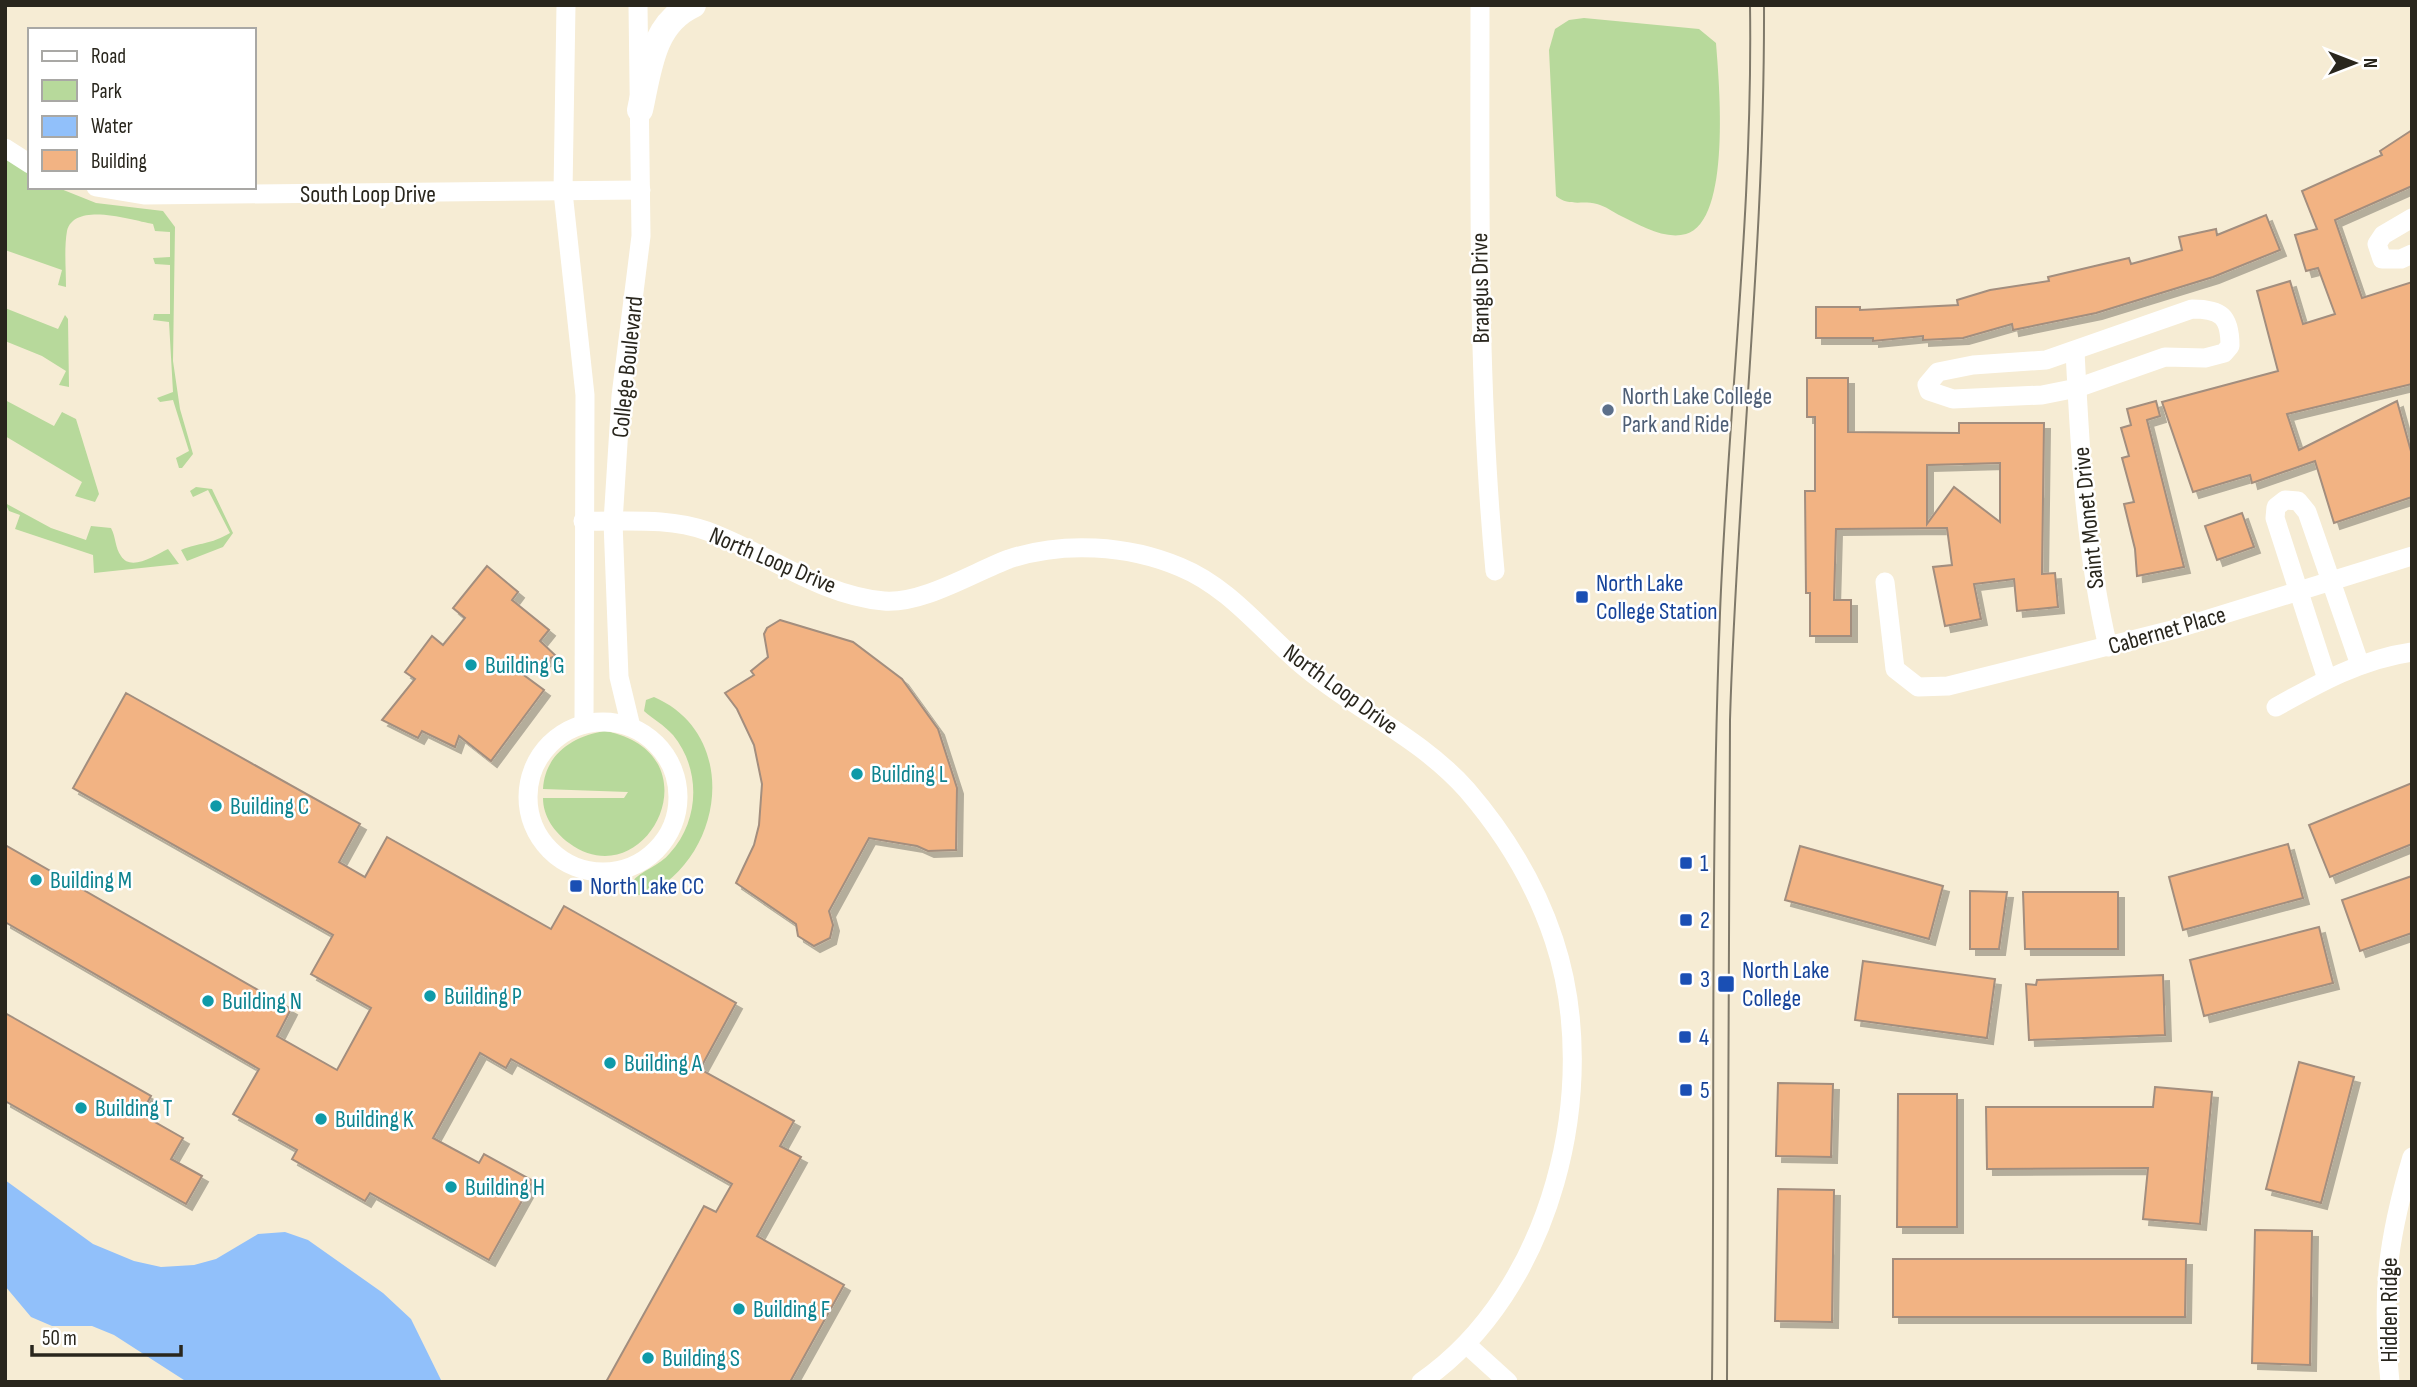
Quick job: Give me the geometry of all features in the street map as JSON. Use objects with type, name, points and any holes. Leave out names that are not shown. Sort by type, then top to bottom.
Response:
[{"type":"main road","points":[[640,110],[661,30],[682,10],[693,5]]},
{"type":"street","name":"College Boulevard","points":[[566,5],[563,192],[585,395],[584,723]]},
{"type":"street","name":"College Boulevard","points":[[631,727],[619,677],[613,522],[621,396],[641,236],[638,5]]},
{"type":"street","name":"Brangus Drive","points":[[1480,5],[1482,370],[1486,479],[1495,570]]},
{"type":"street","points":[[5,148],[28,163]]},
{"type":"street","name":"South Loop Drive","points":[[108,189],[144,195],[640,190]]},
{"type":"street","points":[[2412,218],[2383,235],[2377,244],[2382,259],[2389,261],[2412,254]]},
{"type":"street","points":[[2192,309],[2211,309],[2220,313],[2227,324],[2230,340],[2230,346],[2224,353],[2205,358],[2165,357],[2077,388],[2013,398],[1953,399],[1935,396],[1927,385],[1938,372],[1973,365],[2046,360],[2075,351],[2192,309]]},
{"type":"street","name":"Saint Monet Drive","points":[[2075,351],[2086,528],[2094,586],[2108,647]]},
{"type":"street","points":[[2327,678],[2275,518],[2276,507],[2285,500],[2298,501],[2307,512],[2360,666]]},
{"type":"street","name":"North Loop Drive","points":[[583,521],[667,522],[708,532],[815,583],[887,601],[945,589],[1012,558],[1084,547],[1132,550],[1181,567],[1215,585],[1303,666],[1432,756],[1466,790],[1491,822],[1536,893],[1556,944],[1573,1062],[1563,1152],[1548,1206],[1525,1262],[1482,1326],[1466,1344],[1422,1382]]},
{"type":"street","name":"Cabernet Place","points":[[1885,582],[1895,669],[1919,687],[1948,686],[2108,647],[2412,556]]},
{"type":"street","points":[[2276,707],[2327,678],[2412,652]]},
{"type":"street","points":[[608,721],[631,727],[653,740],[669,760],[678,784],[678,810],[670,834],[654,854],[633,867],[608,873],[584,871],[561,860],[543,844],[529,811],[528,785],[543,751],[561,734],[584,723],[608,721]]},
{"type":"street","name":"Hidden Ridge","points":[[2389,1382],[2385,1327],[2387,1261],[2393,1220],[2412,1157]]},
{"type":"street","points":[[1466,1344],[1508,1382]]},
{"type":"green space","points":[[1584,18],[1699,29],[1716,43],[1720,117],[1716,178],[1711,204],[1701,224],[1686,234],[1661,233],[1600,205],[1566,201],[1556,196],[1549,50],[1555,29],[1569,20]]},
{"type":"green space","points":[[5,156],[28,171],[28,189],[61,189],[96,203],[163,211],[175,227],[173,361],[180,409],[193,454],[182,468],[179,468],[176,458],[189,451],[173,400],[160,402],[157,398],[173,392],[169,322],[153,320],[154,314],[170,314],[170,265],[155,264],[153,258],[170,257],[170,232],[155,231],[153,224],[118,217],[80,217],[72,222],[67,231],[66,287],[58,285],[62,270],[5,250]]},
{"type":"green space","points":[[5,308],[58,329],[65,315],[68,319],[69,387],[59,385],[66,371],[42,356],[5,341]]},
{"type":"green space","points":[[5,400],[54,426],[62,412],[76,419],[99,494],[95,502],[75,496],[82,482],[5,436]]},
{"type":"green space","points":[[196,487],[212,489],[233,533],[223,547],[187,561],[181,550],[217,540],[230,533],[208,490],[193,497],[190,491]]},
{"type":"green space","points":[[5,503],[51,528],[86,540],[91,526],[111,528],[119,553],[125,561],[143,561],[168,549],[179,564],[94,573],[93,555],[15,529],[20,515],[9,511]]},
{"type":"green space","points":[[654,697],[682,715],[701,739],[711,767],[712,798],[705,828],[691,855],[670,879],[643,896],[633,893],[632,882],[666,857],[680,840],[692,810],[693,794],[689,763],[682,748],[670,731],[644,711],[646,700]]},
{"type":"green space","points":[[605,731],[640,744],[659,766],[664,791],[659,817],[645,838],[623,853],[597,855],[569,843],[559,834],[547,817],[543,798],[624,798],[628,792],[543,789],[549,766],[563,749],[582,737]]},
{"type":"water","points":[[5,1180],[93,1244],[134,1261],[161,1267],[194,1265],[216,1259],[258,1234],[285,1232],[308,1240],[383,1293],[411,1319],[442,1382],[187,1382],[114,1335],[92,1326],[52,1326],[31,1317],[5,1286]]},
{"type":"building","points":[[2412,130],[2412,186],[2335,220],[2362,298],[2412,282],[2412,384],[2287,414],[2299,450],[2397,401],[2412,455],[2412,497],[2334,523],[2315,461],[2252,483],[2250,475],[2193,492],[2162,402],[2278,371],[2257,291],[2290,281],[2303,324],[2335,314],[2318,268],[2306,271],[2295,235],[2317,229],[2302,191],[2382,155],[2380,151]]},
{"type":"building","points":[[2266,215],[2280,250],[2213,277],[2096,313],[2013,330],[2012,324],[1963,338],[1923,340],[1923,336],[1873,341],[1873,338],[1816,338],[1816,307],[1860,307],[1860,310],[1958,305],[1957,300],[1990,290],[2049,281],[2048,277],[2129,258],[2131,264],[2182,250],[2179,237],[2216,229],[2217,235]]},
{"type":"building","points":[[1807,378],[1848,378],[1848,432],[1959,433],[1959,423],[2044,423],[2042,574],[2055,573],[2058,607],[2017,611],[2014,579],[1974,584],[1981,619],[1945,626],[1933,567],[1952,565],[1947,528],[1836,529],[1834,600],[1851,600],[1851,636],[1810,636],[1810,593],[1806,593],[1805,491],[1815,491],[1815,417],[1807,417]],"holes":[[[2000,463],[2000,522],[1954,487],[1927,524],[1927,465]]]},
{"type":"building","points":[[2156,401],[2160,416],[2147,420],[2184,567],[2137,576],[2135,549],[2124,504],[2134,502],[2122,458],[2129,456],[2121,428],[2131,425],[2127,409]]},
{"type":"building","points":[[2242,513],[2254,547],[2217,560],[2205,526]]},
{"type":"building","name":"Building G","points":[[487,566],[518,592],[512,600],[549,630],[540,641],[556,656],[517,670],[544,690],[491,761],[459,736],[455,747],[422,731],[418,738],[382,720],[415,679],[405,672],[432,636],[443,645],[465,618],[453,608]]},
{"type":"building","name":"Building L","points":[[780,620],[853,642],[902,679],[938,729],[957,788],[956,850],[928,851],[917,846],[869,838],[829,911],[833,925],[830,938],[814,946],[798,936],[796,924],[736,883],[754,845],[759,825],[762,784],[754,745],[737,709],[725,693],[754,675],[751,671],[768,657],[764,634],[767,628]]},
{"type":"building","points":[[126,693],[360,824],[339,862],[365,877],[387,837],[551,929],[564,906],[736,1003],[700,1069],[794,1121],[780,1146],[801,1157],[757,1236],[844,1285],[790,1382],[606,1382],[704,1206],[716,1212],[732,1184],[511,1059],[506,1068],[480,1053],[433,1138],[479,1163],[484,1154],[533,1181],[489,1260],[370,1193],[365,1201],[292,1159],[297,1150],[233,1114],[259,1069],[5,922],[5,845],[291,1009],[277,1036],[337,1070],[371,1008],[311,974],[333,935],[73,788]]},
{"type":"building","points":[[2412,783],[2412,844],[2330,877],[2309,825]]},
{"type":"building","points":[[2288,844],[2303,898],[2183,930],[2169,877]]},
{"type":"building","points":[[1800,846],[1943,886],[1929,939],[1785,900]]},
{"type":"building","points":[[2412,876],[2412,933],[2360,951],[2342,900]]},
{"type":"building","points":[[1970,891],[2007,892],[1999,949],[1970,949]]},
{"type":"building","points":[[2023,892],[2118,892],[2118,949],[2025,949]]},
{"type":"building","points":[[2319,927],[2333,983],[2204,1016],[2190,960]]},
{"type":"building","points":[[1863,961],[1995,979],[1987,1038],[1855,1020]]},
{"type":"building","points":[[2163,975],[2165,1035],[2029,1040],[2026,984],[2036,985],[2037,980]]},
{"type":"building","name":"Building T","points":[[5,1013],[151,1096],[141,1114],[183,1138],[171,1159],[202,1176],[186,1204],[5,1101]]},
{"type":"building","points":[[2299,1062],[2354,1077],[2321,1203],[2266,1189]]},
{"type":"building","points":[[1778,1083],[1833,1084],[1831,1157],[1776,1156]]},
{"type":"building","points":[[2155,1087],[2212,1092],[2200,1224],[2143,1219],[2148,1168],[1987,1169],[1986,1107],[2153,1107]]},
{"type":"building","points":[[1898,1094],[1957,1094],[1957,1227],[1897,1227]]},
{"type":"building","points":[[1778,1189],[1834,1190],[1832,1322],[1775,1321]]},
{"type":"building","points":[[2255,1230],[2312,1231],[2310,1365],[2252,1363]]},
{"type":"building","points":[[1893,1259],[2186,1259],[2185,1317],[1893,1317]]},
{"type":"tram line","points":[[1712,1382],[1717,709],[1724,537],[1748,158],[1750,5]]},
{"type":"tram line","points":[[1727,1382],[1730,720],[1738,541],[1756,273],[1764,5]]},
{"type":"place","name":"North Lake College Park and Ride","points":[[1608,410]]},
{"type":"place","name":"North Lake College Station","points":[[1582,597]]},
{"type":"place","name":"Building G","points":[[471,665]]},
{"type":"place","name":"Building L","points":[[857,774]]},
{"type":"place","name":"Building C","points":[[216,806]]},
{"type":"place","name":"1","points":[[1686,863]]},
{"type":"place","name":"Building M","points":[[36,880]]},
{"type":"place","name":"North Lake CC","points":[[576,886]]},
{"type":"place","name":"2","points":[[1686,920]]},
{"type":"place","name":"3","points":[[1686,979]]},
{"type":"place","name":"North Lake College","points":[[1726,984]]},
{"type":"place","name":"Building P","points":[[430,996]]},
{"type":"place","name":"Building N","points":[[208,1001]]},
{"type":"place","name":"4","points":[[1685,1037]]},
{"type":"place","name":"Building A","points":[[610,1063]]},
{"type":"place","name":"5","points":[[1686,1090]]},
{"type":"place","name":"Building T","points":[[81,1108]]},
{"type":"place","name":"Building K","points":[[321,1119]]},
{"type":"place","name":"Building H","points":[[451,1187]]},
{"type":"place","name":"Building F","points":[[739,1309]]},
{"type":"place","name":"Building S","points":[[648,1358]]}]
